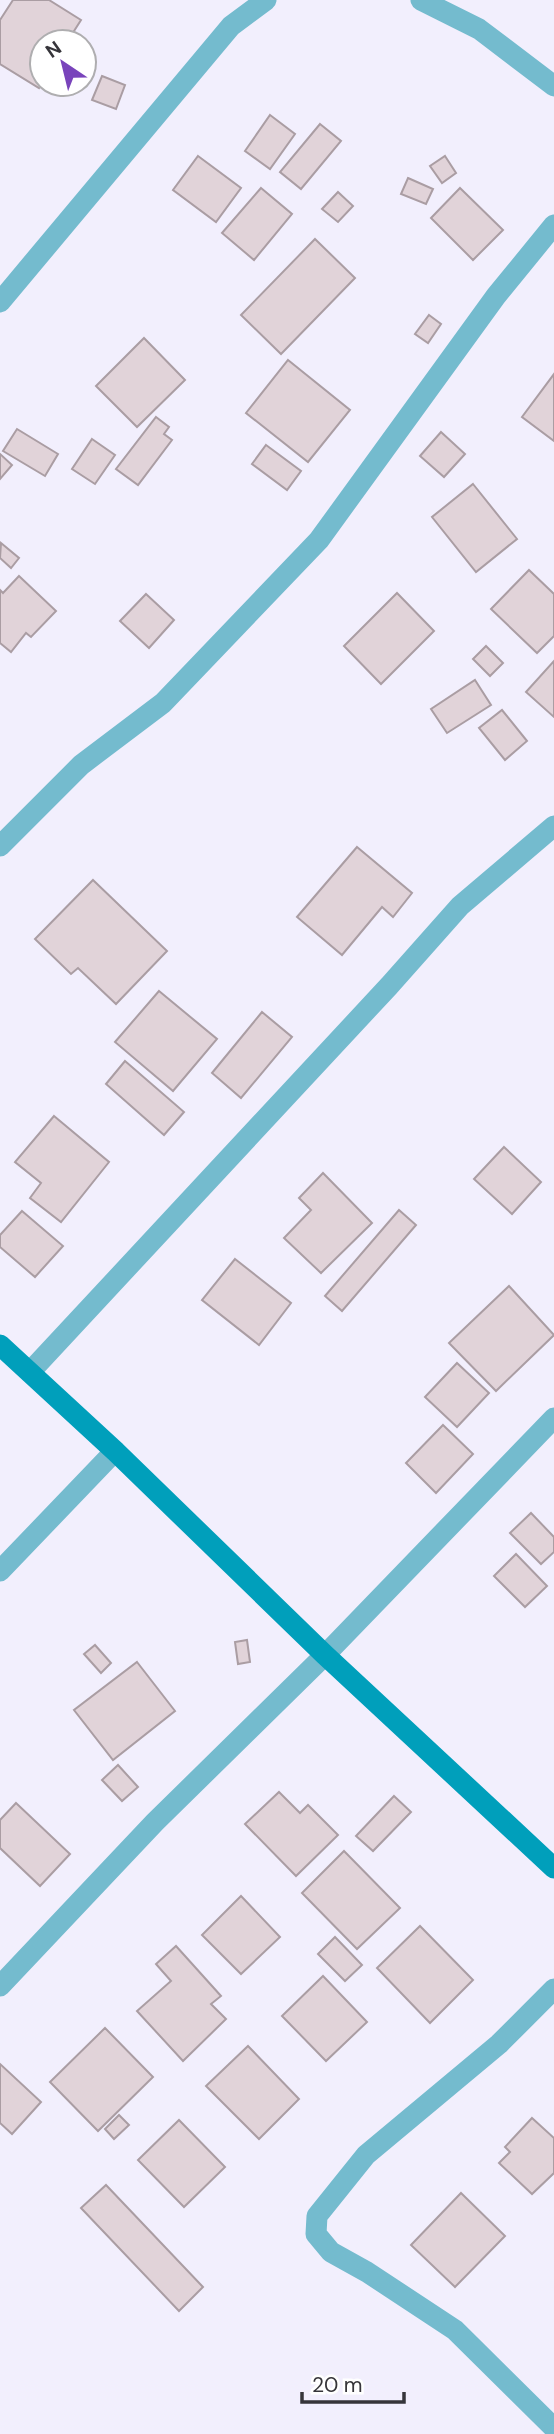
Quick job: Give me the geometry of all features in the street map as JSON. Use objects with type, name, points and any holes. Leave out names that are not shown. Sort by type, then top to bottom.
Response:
[{"type":"main road","points":[[0,1345],[325,1655],[554,1868]]},
{"type":"street","points":[[0,302],[231,26],[266,0]]},
{"type":"street","points":[[421,0],[479,29],[554,86]]},
{"type":"street","points":[[0,846],[81,765],[163,703],[319,540],[496,296],[554,225]]},
{"type":"street","points":[[30,1372],[460,906],[554,826]]},
{"type":"street","points":[[0,1986],[155,1822],[325,1655],[554,1418]]},
{"type":"street","points":[[0,1571],[114,1451]]},
{"type":"street","points":[[554,1989],[499,2044],[366,2155],[317,2216],[316,2234],[331,2252],[367,2272],[455,2330],[554,2428]]},
{"type":"building","points":[[13,0],[49,0],[81,20],[76,28],[28,28],[28,81],[0,64],[0,20]]},
{"type":"building","points":[[102,76],[125,85],[116,109],[92,100],[98,98],[98,86]]},
{"type":"building","points":[[270,115],[295,134],[270,169],[245,151]]},
{"type":"building","points":[[320,124],[341,141],[301,189],[280,172]]},
{"type":"building","points":[[198,156],[241,188],[216,222],[173,190]]},
{"type":"building","points":[[445,156],[456,173],[442,183],[430,166]]},
{"type":"building","points":[[408,178],[433,189],[426,204],[401,194]]},
{"type":"building","points":[[261,188],[292,214],[254,260],[222,233]]},
{"type":"building","points":[[460,188],[503,230],[473,260],[431,218]]},
{"type":"building","points":[[338,192],[353,206],[338,222],[322,209]]},
{"type":"building","points":[[315,239],[355,278],[281,354],[241,315]]},
{"type":"building","points":[[429,315],[441,324],[428,343],[415,334]]},
{"type":"building","points":[[144,338],[185,380],[137,427],[96,386]]},
{"type":"building","points":[[288,360],[350,410],[308,462],[246,413]]},
{"type":"building","points":[[554,374],[554,441],[522,417]]},
{"type":"building","points":[[156,417],[169,427],[164,434],[172,440],[138,485],[116,469]]},
{"type":"building","points":[[17,429],[58,454],[45,476],[3,451]]},
{"type":"building","points":[[441,432],[465,454],[444,477],[420,456]]},
{"type":"building","points":[[92,439],[115,455],[95,484],[72,469]]},
{"type":"building","points":[[266,445],[301,471],[287,490],[252,464]]},
{"type":"building","points":[[0,454],[12,465],[0,479]]},
{"type":"building","points":[[473,484],[517,539],[476,572],[432,517]]},
{"type":"building","points":[[1,543],[19,558],[11,568],[0,558]]},
{"type":"building","points":[[529,570],[554,594],[554,636],[537,653],[491,609]]},
{"type":"building","points":[[19,576],[56,611],[31,637],[26,633],[11,652],[0,643],[0,590],[3,593]]},
{"type":"building","points":[[397,593],[434,631],[381,684],[344,646]]},
{"type":"building","points":[[146,594],[174,620],[149,648],[120,621]]},
{"type":"building","points":[[486,646],[503,663],[490,676],[473,659]]},
{"type":"building","points":[[554,661],[554,717],[526,692]]},
{"type":"building","points":[[475,680],[491,705],[447,733],[431,709]]},
{"type":"building","points":[[502,710],[527,741],[505,760],[479,728]]},
{"type":"building","points":[[357,847],[412,893],[393,917],[382,907],[342,955],[297,917]]},
{"type":"building","points":[[93,880],[167,951],[116,1004],[78,968],[71,974],[35,939]]},
{"type":"building","points":[[159,991],[217,1039],[173,1091],[115,1042]]},
{"type":"building","points":[[262,1012],[292,1037],[241,1098],[212,1073]]},
{"type":"building","points":[[125,1061],[184,1112],[164,1135],[106,1084]]},
{"type":"building","points":[[54,1116],[109,1162],[61,1222],[30,1198],[41,1183],[15,1162]]},
{"type":"building","points":[[504,1147],[541,1182],[512,1214],[474,1179]]},
{"type":"building","points":[[323,1173],[372,1223],[321,1273],[284,1238],[311,1210],[299,1198]]},
{"type":"building","points":[[399,1210],[416,1225],[342,1311],[325,1296]]},
{"type":"building","points":[[22,1211],[63,1246],[35,1277],[0,1247],[0,1235]]},
{"type":"building","points":[[235,1259],[291,1303],[259,1345],[202,1300]]},
{"type":"building","points":[[509,1286],[554,1335],[496,1391],[449,1343]]},
{"type":"building","points":[[457,1363],[489,1393],[457,1427],[425,1397]]},
{"type":"building","points":[[443,1425],[473,1454],[436,1493],[406,1463]]},
{"type":"building","points":[[531,1513],[554,1537],[554,1552],[541,1564],[510,1533]]},
{"type":"building","points":[[516,1554],[547,1586],[525,1607],[494,1576]]},
{"type":"building","points":[[247,1640],[250,1662],[238,1664],[235,1642]]},
{"type":"building","points":[[95,1645],[111,1663],[101,1673],[84,1654]]},
{"type":"building","points":[[137,1662],[175,1711],[113,1760],[74,1710]]},
{"type":"building","points":[[118,1765],[138,1787],[122,1801],[102,1780]]},
{"type":"building","points":[[279,1792],[300,1813],[308,1805],[338,1835],[296,1876],[245,1824]]},
{"type":"building","points":[[394,1796],[411,1812],[373,1851],[356,1836]]},
{"type":"building","points":[[16,1803],[70,1854],[40,1886],[0,1848],[0,1820]]},
{"type":"building","points":[[344,1851],[400,1908],[357,1949],[302,1893]]},
{"type":"building","points":[[241,1896],[280,1937],[241,1974],[202,1935]]},
{"type":"building","points":[[420,1926],[473,1980],[430,2023],[377,1968]]},
{"type":"building","points":[[335,1937],[362,1965],[345,1981],[318,1954]]},
{"type":"building","points":[[176,1946],[221,1996],[211,2004],[226,2019],[183,2061],[137,2011],[171,1981],[156,1964]]},
{"type":"building","points":[[323,1976],[367,2022],[326,2061],[282,2016]]},
{"type":"building","points":[[105,2028],[153,2077],[98,2131],[50,2082]]},
{"type":"building","points":[[248,2046],[299,2099],[259,2139],[206,2086]]},
{"type":"building","points":[[0,2064],[41,2102],[12,2134],[0,2123]]},
{"type":"building","points":[[119,2115],[129,2125],[114,2139],[105,2129]]},
{"type":"building","points":[[532,2118],[554,2138],[554,2173],[532,2194],[499,2163],[510,2152],[505,2147]]},
{"type":"building","points":[[179,2120],[225,2167],[184,2207],[138,2160]]},
{"type":"building","points":[[106,2185],[203,2287],[179,2311],[81,2208]]},
{"type":"building","points":[[461,2193],[505,2236],[455,2287],[411,2245]]}]
